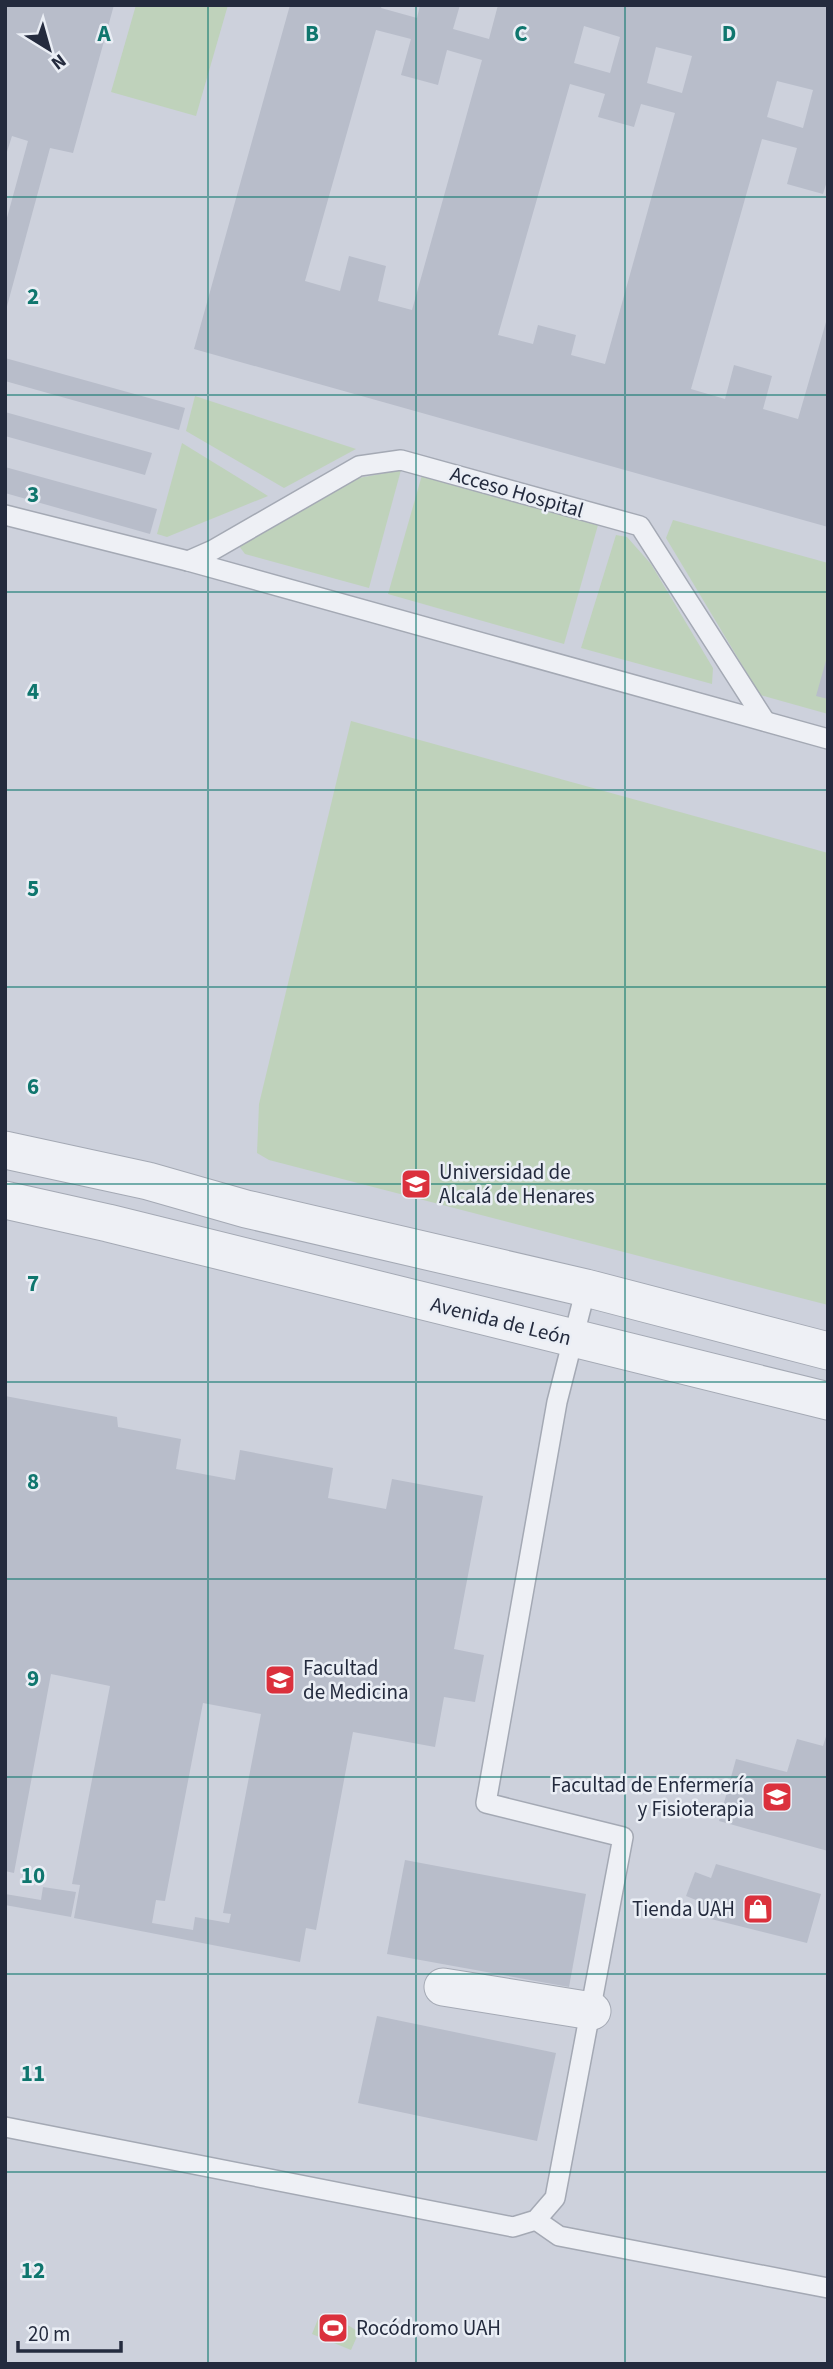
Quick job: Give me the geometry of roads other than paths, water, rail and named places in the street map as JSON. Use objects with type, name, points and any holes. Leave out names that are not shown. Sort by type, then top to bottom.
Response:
[{"type":"street","points":[[5,1150],[148,1181],[206,1198],[586,1288],[828,1351]]},
{"type":"street","points":[[148,1181],[175,1240],[206,1198]]},
{"type":"street","name":"Avenida de León","points":[[5,1200],[828,1401]]},
{"type":"street","points":[[443,1987],[592,2011]]},
{"type":"lane","name":"Acceso Hospital","points":[[188,561],[213,550],[359,466],[401,460],[410,462],[640,526],[765,721]]},
{"type":"lane","points":[[5,515],[188,561],[828,739]]},
{"type":"lane","points":[[5,2127],[513,2227],[536,2220],[555,2198],[623,1837],[486,1803],[557,1402],[586,1288]]},
{"type":"lane","points":[[536,2220],[559,2236],[828,2288]]},
{"type":"place","name":"Universidad de Alcalá de Henares","points":[[416,1184]]},
{"type":"place","name":"Facultad de Medicina","points":[[280,1680]]},
{"type":"place","name":"Facultad de Enfermería y Fisioterapia","points":[[777,1797]]},
{"type":"place","name":"Tienda UAH","points":[[758,1909]]},
{"type":"place","name":"Rocódromo UAH","points":[[333,2328]]}]
